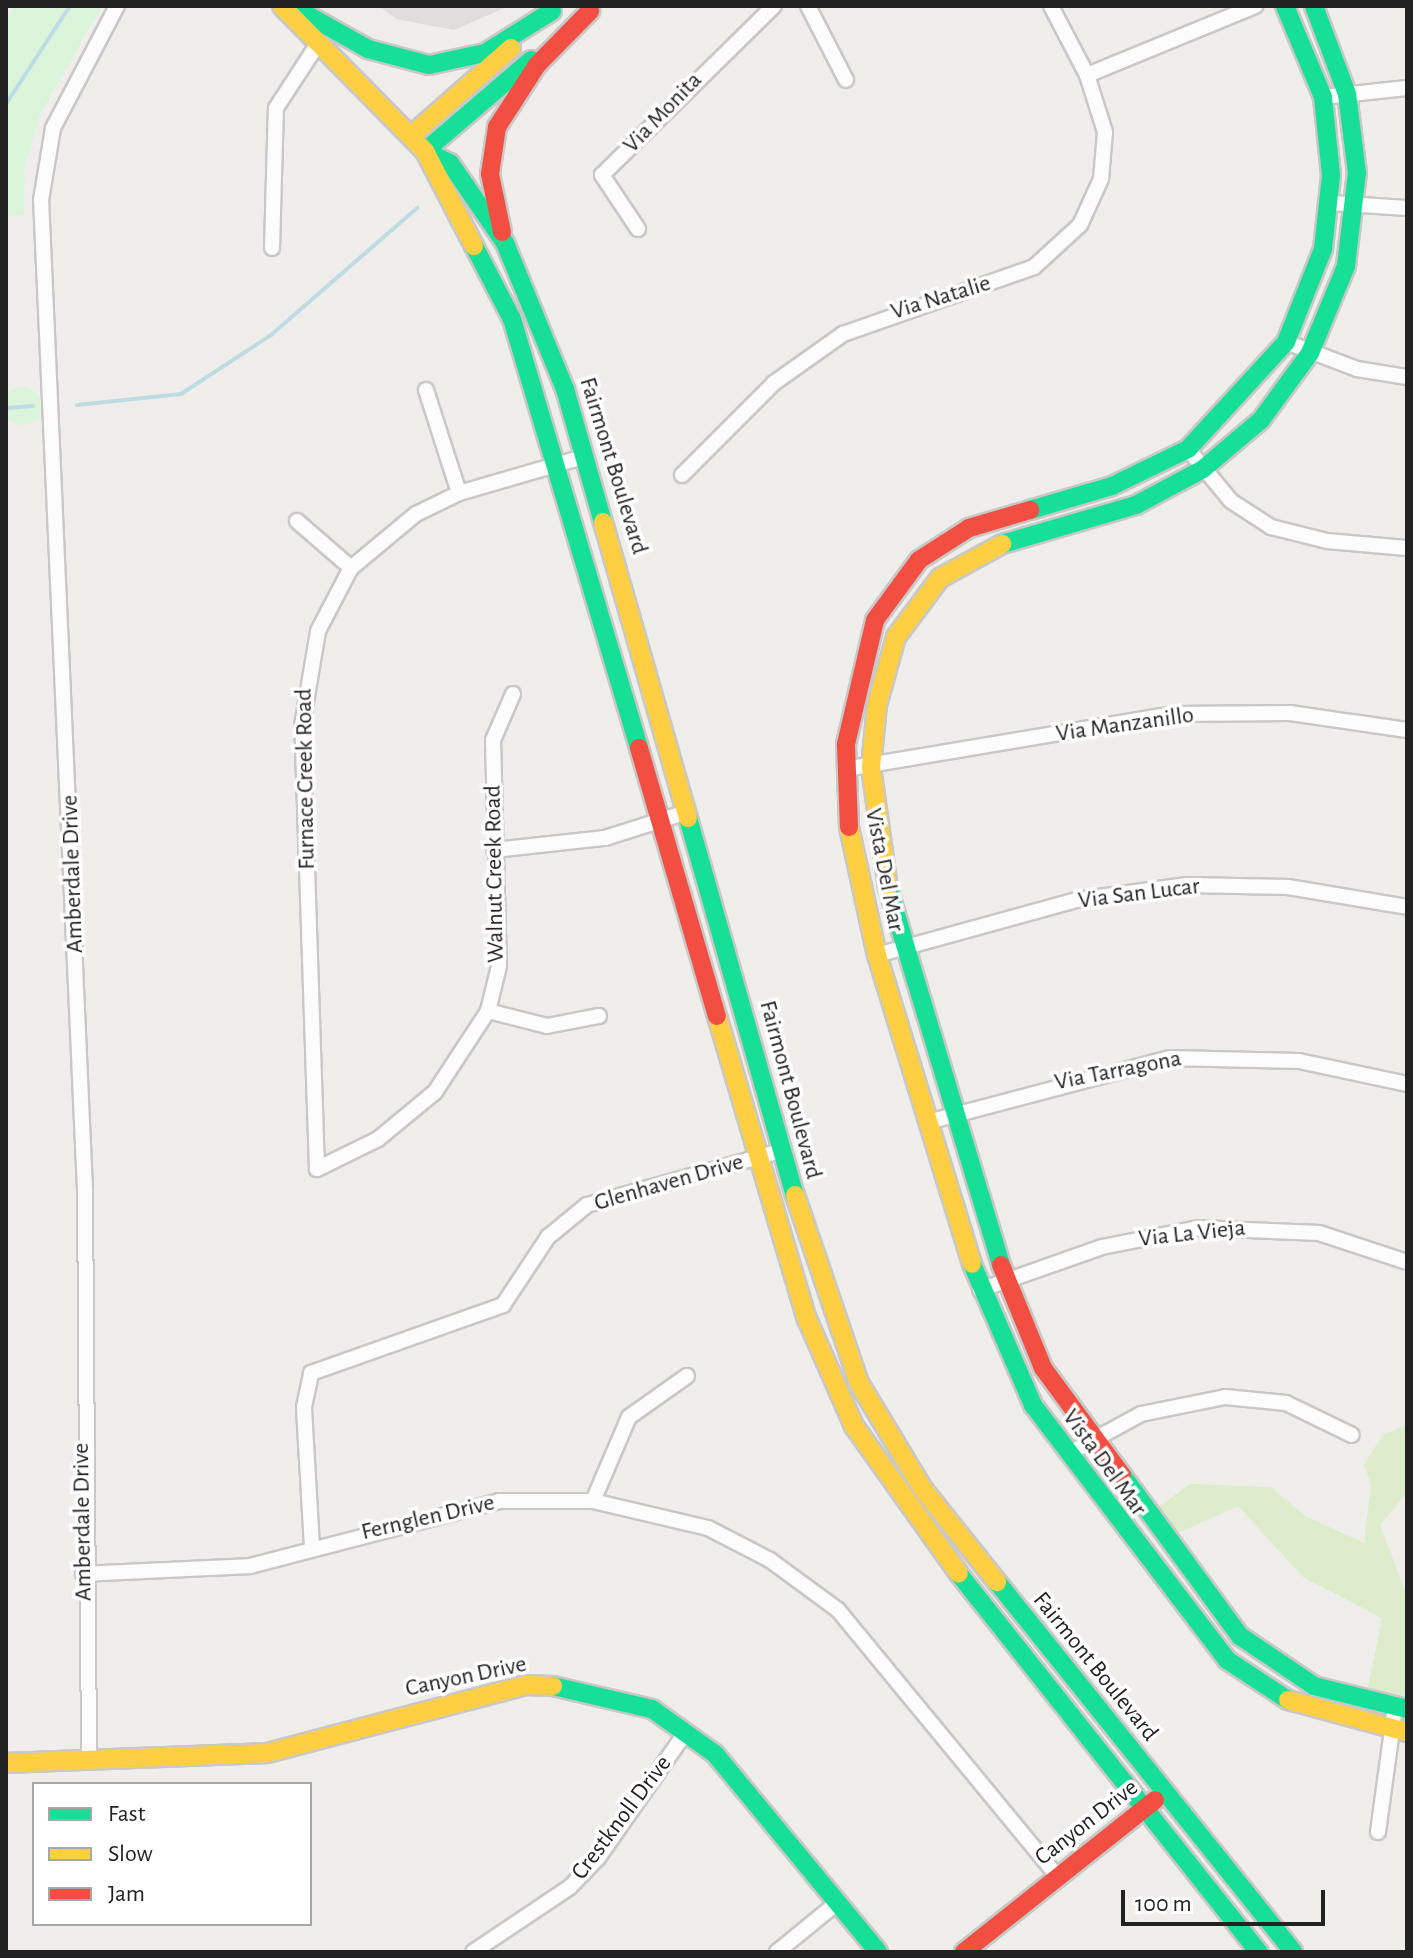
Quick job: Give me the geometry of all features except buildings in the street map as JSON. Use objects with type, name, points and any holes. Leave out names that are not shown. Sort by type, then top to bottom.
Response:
[{"type":"street","name":"Amberdale Drive","points":[[89,1760],[83,1574],[85,1190],[41,200],[53,128],[117,6]]},
{"type":"street","name":"Fairmont Boulevard","points":[[282,6],[425,151],[512,319],[559,464],[807,1319],[854,1426],[930,1538],[1259,1952]]},
{"type":"street","points":[[291,6],[368,49],[429,65],[485,53],[554,8]]},
{"type":"street","name":"Via Monita","points":[[638,229],[602,175],[774,6]]},
{"type":"street","points":[[808,6],[846,80]]},
{"type":"street","points":[[1051,6],[1087,75],[1255,6]]},
{"type":"street","name":"Vista Del Mar","points":[[1285,6],[1323,97],[1330,203],[1316,273],[1286,342],[1188,449],[1112,486],[969,528],[919,560],[875,620],[862,654],[845,769],[852,855],[877,955],[980,1290],[1011,1364],[1068,1454],[1227,1660],[1300,1708],[1400,1732]]},
{"type":"street","name":"Vista Del Mar","points":[[1314,6],[1347,94],[1356,204],[1338,292],[1310,353],[1261,420],[1203,469],[1136,505],[985,549],[940,578],[896,637],[877,705],[871,767],[877,842],[904,947],[1004,1282],[1043,1368],[1089,1440],[1221,1614],[1262,1656],[1314,1686],[1401,1708]]},
{"type":"street","points":[[412,135],[554,8]]},
{"type":"street","points":[[425,151],[592,8]]},
{"type":"street","points":[[505,243],[490,174],[497,127],[537,65],[592,8]]},
{"type":"street","points":[[272,248],[276,108],[319,42]]},
{"type":"street","name":"Via Natalie","points":[[682,475],[774,383],[843,334],[927,299],[1005,279],[1058,249],[1094,201],[1105,155],[1100,107],[1087,75]]},
{"type":"street","points":[[1323,97],[1407,88]]},
{"type":"street","name":"Fairmont Boulevard","points":[[425,151],[450,163],[505,243],[546,335],[586,456],[781,1151],[843,1346],[886,1433],[1164,1793],[1293,1952]]},
{"type":"street","points":[[1330,203],[1407,208]]},
{"type":"street","points":[[1286,342],[1310,353],[1407,377]]},
{"type":"street","points":[[426,390],[459,493]]},
{"type":"street","points":[[1188,449],[1231,501],[1271,527],[1327,541],[1407,548]]},
{"type":"street","name":"Furnace Creek Road","points":[[317,1169],[302,726],[318,631],[351,568],[416,514],[459,493],[586,456]]},
{"type":"street","points":[[297,521],[351,568]]},
{"type":"street","name":"Walnut Creek Road","points":[[317,1169],[378,1139],[435,1092],[488,1011],[499,966],[493,740],[513,694]]},
{"type":"street","name":"Via Manzanillo","points":[[845,769],[1175,714],[1290,713],[1407,730]]},
{"type":"street","points":[[494,850],[605,838],[687,812]]},
{"type":"street","name":"Via San Lucar","points":[[877,955],[1076,900],[1187,885],[1288,887],[1407,907]]},
{"type":"street","points":[[488,1011],[547,1026],[599,1016]]},
{"type":"street","name":"Via Tarragona","points":[[928,1122],[1170,1058],[1299,1061],[1407,1084]]},
{"type":"street","name":"Glenhaven Drive","points":[[312,1547],[304,1407],[311,1373],[503,1305],[548,1237],[587,1205],[781,1151]]},
{"type":"street","name":"Via La Vieja","points":[[980,1290],[1102,1247],[1199,1228],[1319,1233],[1407,1262]]},
{"type":"street","points":[[593,1501],[629,1417],[687,1376]]},
{"type":"street","points":[[1068,1454],[1141,1414],[1225,1397],[1286,1403],[1352,1435]]},
{"type":"street","name":"Fernglen Drive","points":[[83,1574],[250,1566],[312,1547],[499,1501],[593,1501],[708,1528],[770,1560],[838,1610],[1057,1876]]},
{"type":"street","name":"Canyon Drive","points":[[6,1763],[267,1753],[526,1685],[617,1696],[686,1732],[740,1782],[878,1952]]},
{"type":"street","points":[[1378,1832],[1400,1732],[1401,1708]]},
{"type":"street","name":"Crestknoll Drive","points":[[473,1952],[570,1887],[598,1858],[686,1732]]},
{"type":"street","name":"Canyon Drive","points":[[964,1952],[1164,1793]]},
{"type":"street","points":[[777,1952],[838,1902]]},
{"type":"shaded area","points":[[379,6],[509,6],[454,30],[396,19]]},
{"type":"green space","points":[[15,6],[102,6],[40,114],[25,166],[24,215],[6,216],[6,19]]},
{"type":"green space","points":[[22,387],[36,392],[41,406],[36,420],[22,425],[8,420],[3,406],[8,392]]},
{"type":"green space","points":[[1407,1425],[1407,1493],[1380,1525],[1407,1596],[1407,1696],[1367,1692],[1382,1618],[1303,1577],[1238,1506],[1174,1535],[1156,1509],[1190,1484],[1271,1487],[1305,1516],[1364,1543],[1371,1485],[1364,1464],[1383,1435]]},
{"type":"waterway","points":[[6,104],[70,6]]},
{"type":"waterway","points":[[77,405],[181,394],[271,335],[417,208]]},
{"type":"waterway","points":[[6,408],[33,406]]},
{"type":"traffic: fast","points":[[1030,510],[1112,486],[1188,449],[1286,342],[1323,249],[1331,175],[1323,97],[1285,6]]},
{"type":"traffic: fast","points":[[1002,544],[1136,505],[1203,469],[1261,420],[1310,353],[1346,266],[1357,173],[1347,94],[1314,6]]},
{"type":"traffic: fast","points":[[295,8],[368,49],[429,65],[485,53],[552,11]]},
{"type":"traffic: fast","points":[[425,151],[531,60]]},
{"type":"traffic: fast","points":[[425,151],[450,163],[505,243],[565,389],[603,522]]},
{"type":"traffic: fast","points":[[474,246],[512,319],[639,748]]},
{"type":"traffic: fast","points":[[688,818],[795,1195]]},
{"type":"traffic: fast","points":[[888,888],[1001,1265]]},
{"type":"traffic: fast","points":[[972,1264],[1033,1405],[1227,1660],[1288,1700]]},
{"type":"traffic: fast","points":[[1122,1475],[1240,1636],[1314,1686],[1407,1709]]},
{"type":"traffic: fast","points":[[959,1574],[1259,1952]]},
{"type":"traffic: fast","points":[[997,1582],[1293,1952]]},
{"type":"traffic: fast","points":[[553,1686],[652,1709],[715,1754],[878,1952]]},
{"type":"traffic: slow","points":[[282,6],[425,151],[474,246]]},
{"type":"traffic: slow","points":[[412,135],[511,48]]},
{"type":"traffic: slow","points":[[603,522],[688,818]]},
{"type":"traffic: slow","points":[[888,888],[871,767],[877,705],[896,637],[940,578],[1002,544]]},
{"type":"traffic: slow","points":[[849,827],[877,955],[972,1264]]},
{"type":"traffic: slow","points":[[717,1016],[807,1319],[854,1426],[959,1574]]},
{"type":"traffic: slow","points":[[795,1195],[859,1383],[923,1489],[997,1582]]},
{"type":"traffic: slow","points":[[6,1763],[267,1753],[526,1685],[553,1686]]},
{"type":"traffic: slow","points":[[1288,1700],[1407,1732]]},
{"type":"traffic: jam","points":[[502,232],[490,174],[497,127],[537,65],[590,11]]},
{"type":"traffic: jam","points":[[849,827],[846,744],[875,620],[919,560],[969,528],[1030,510]]},
{"type":"traffic: jam","points":[[639,748],[717,1016]]},
{"type":"traffic: jam","points":[[1001,1265],[1043,1368],[1122,1475]]},
{"type":"traffic: jam","points":[[964,1952],[1155,1800]]}]
